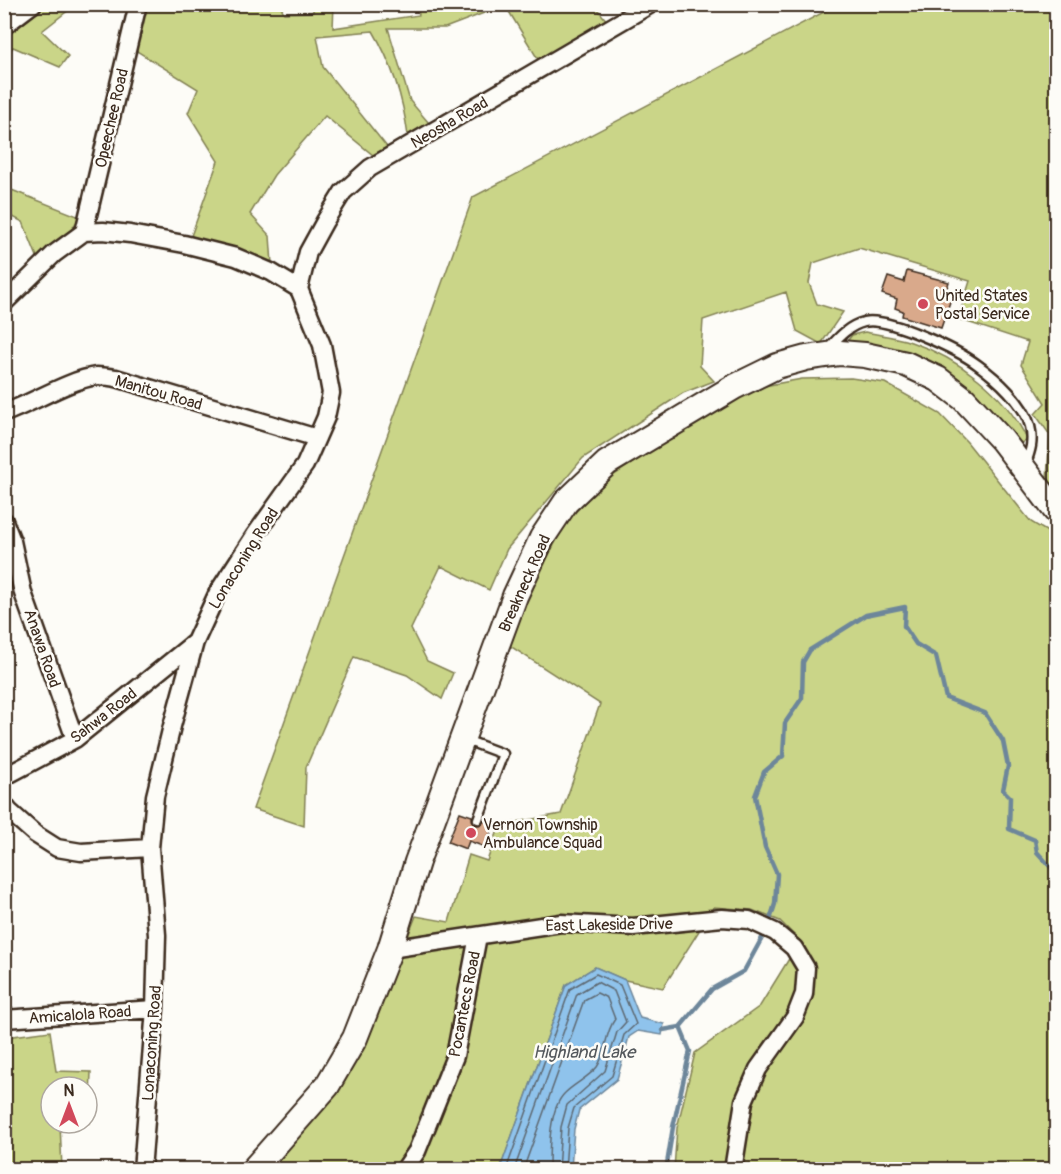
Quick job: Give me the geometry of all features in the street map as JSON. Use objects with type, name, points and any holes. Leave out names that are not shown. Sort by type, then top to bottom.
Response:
[{"type":"street","points":[[4,26],[33,4]]},
{"type":"street","name":"Opeechee Road","points":[[84,232],[138,4]]},
{"type":"street","name":"Neosha Road","points":[[299,289],[308,252],[325,221],[343,192],[370,168],[651,4]]},
{"type":"street","points":[[4,303],[54,254],[84,232],[103,231],[184,244],[236,257],[272,272],[299,289]]},
{"type":"street","name":"Lonaconing Road","points":[[142,1170],[155,1009],[157,935],[150,848],[155,796],[195,642],[218,592],[305,465],[326,417],[331,393],[322,345],[299,289]]},
{"type":"street","name":"Breakneck Road","points":[[253,1170],[327,1086],[356,1038],[390,949],[417,862],[515,596],[542,538],[566,502],[607,463],[735,387],[777,366],[840,353],[865,355],[906,364],[938,379],[964,399],[1002,440],[1056,511]]},
{"type":"street","name":"Manitou Road","points":[[4,413],[83,380],[99,376],[116,378],[317,438]]},
{"type":"street","name":"Anawa Road","points":[[4,521],[12,541],[23,593],[75,739]]},
{"type":"street","name":"Sahwa Road","points":[[4,777],[75,739],[195,642]]},
{"type":"street","points":[[4,804],[35,834],[57,848],[81,852],[150,848]]},
{"type":"street","name":"East Lakeside Drive","points":[[390,949],[561,923],[633,927],[722,918],[749,920],[775,932],[794,948],[806,968],[804,994],[795,1017],[758,1069],[744,1101],[733,1170]]},
{"type":"street","name":"Pocantecs Road","points":[[404,1170],[417,1150],[455,1056],[478,936]]},
{"type":"street","name":"Amicalola Road","points":[[4,1019],[155,1009]]},
{"type":"lane","points":[[821,356],[845,331],[864,322],[885,322],[913,332],[976,363],[1011,393],[1030,425],[1033,446],[1023,469]]},
{"type":"lane","points":[[463,738],[503,754],[478,819]]},
{"type":"green space","points":[[593,4],[608,22],[539,61],[505,5],[445,28],[388,28],[410,101],[429,123],[408,136],[396,81],[373,31],[317,36],[323,67],[387,147],[373,155],[325,116],[274,175],[250,214],[270,236],[272,264],[191,236],[218,161],[188,113],[198,89],[135,50],[146,5],[280,5],[284,13],[313,12],[313,5],[334,5],[333,28],[419,15],[417,5]]},
{"type":"green space","points":[[47,5],[75,5],[42,31],[68,56],[60,67],[13,47],[5,57],[5,38]]},
{"type":"green space","points":[[837,5],[1056,5],[1056,495],[1047,478],[1050,435],[1035,414],[1045,403],[1021,365],[1028,342],[958,319],[970,281],[859,248],[813,263],[809,283],[817,304],[843,312],[821,344],[797,331],[786,292],[703,320],[700,366],[714,381],[683,393],[583,458],[507,549],[489,590],[441,566],[411,629],[427,661],[453,673],[442,699],[407,675],[354,657],[306,767],[304,826],[253,809],[473,197]]},
{"type":"green space","points":[[4,187],[80,217],[69,233],[38,259],[23,222],[5,213]]},
{"type":"green space","points":[[865,332],[911,342],[946,357],[963,368],[993,392],[1018,422],[1027,439],[1021,443],[970,388],[942,371],[910,360],[844,345],[852,335]]},
{"type":"green space","points":[[851,378],[885,383],[940,414],[967,442],[1031,522],[1056,537],[1056,588],[1052,610],[1056,613],[1056,1169],[674,1169],[677,1128],[695,1053],[760,1006],[800,941],[780,921],[752,910],[714,907],[663,988],[625,980],[595,967],[566,985],[500,1169],[263,1170],[374,1022],[416,916],[449,922],[469,855],[487,861],[500,825],[561,814],[600,704],[510,646],[529,593],[565,524],[589,497],[614,475],[697,420],[753,388],[802,379]]},
{"type":"green space","points":[[50,1031],[56,1071],[91,1072],[91,1075],[39,1075],[39,1135],[60,1135],[62,1169],[5,1169],[4,1082],[8,1078],[6,1037]]},
{"type":"water","name":"Highland Lake","points":[[595,967],[625,980],[640,1018],[664,1024],[662,1035],[638,1031],[629,1037],[617,1079],[579,1110],[574,1129],[571,1169],[500,1169],[566,985]]},
{"type":"building","name":"United States Postal Service","points":[[907,271],[949,282],[945,293],[952,296],[941,328],[902,316],[903,311],[895,308],[897,299],[882,294],[888,277],[904,282]]},
{"type":"building","name":"Vernon Township Ambulance Squad","points":[[460,812],[472,816],[473,823],[476,825],[484,821],[494,825],[485,847],[469,841],[466,849],[448,842]]},
{"type":"waterway","points":[[769,923],[775,904],[777,874],[765,847],[755,796],[764,772],[783,756],[785,723],[802,698],[803,662],[810,650],[866,615],[905,607],[904,626],[916,644],[936,656],[946,698],[985,713],[1003,741],[1008,766],[1003,790],[1010,797],[1009,829],[1035,840],[1037,852],[1056,873]]},
{"type":"waterway","points":[[663,1030],[680,1027],[712,989],[744,971],[762,938]]},
{"type":"waterway","points":[[666,1170],[690,1051],[680,1027]]},
{"type":"place","name":"United States Postal Service","points":[[923,304]]},
{"type":"place","name":"Vernon Township Ambulance Squad","points":[[471,833]]}]
